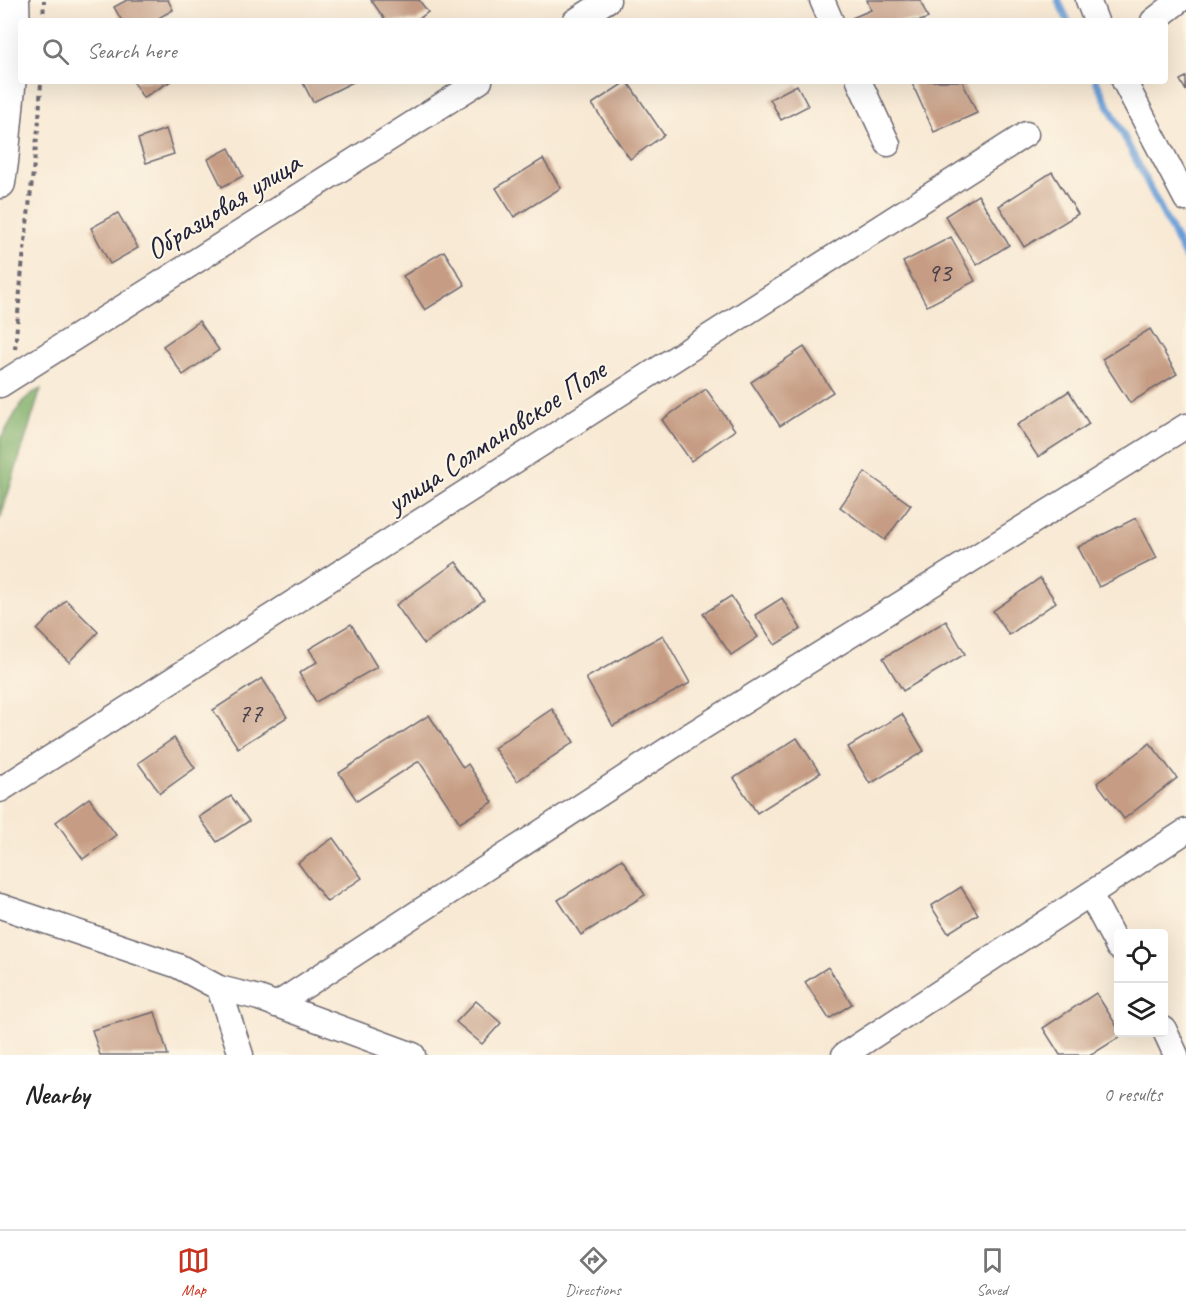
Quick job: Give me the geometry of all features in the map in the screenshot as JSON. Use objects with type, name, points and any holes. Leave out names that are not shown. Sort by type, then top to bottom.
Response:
[{"type":"street","points":[[0,183],[15,34],[14,0]]},
{"type":"street","points":[[580,18],[608,0]]},
{"type":"street","points":[[822,0],[830,18]]},
{"type":"street","points":[[1088,0],[1095,18]]},
{"type":"street","points":[[1157,18],[1180,0]]},
{"type":"street","name":"Образцовая улица","points":[[6,381],[475,84]]},
{"type":"street","points":[[860,84],[888,144]]},
{"type":"street","points":[[1126,84],[1186,199]]},
{"type":"street","name":"улица Солмановское Поле","points":[[0,790],[1026,134]]},
{"type":"street","points":[[276,1005],[678,743],[1186,426]]},
{"type":"street","points":[[844,1055],[1186,831]]},
{"type":"street","points":[[1090,894],[1114,938]]},
{"type":"street","points":[[0,906],[178,966],[219,988],[259,998],[413,1055]]},
{"type":"street","points":[[219,988],[240,1055]]},
{"type":"street","points":[[1168,1037],[1176,1055]]},
{"type":"path","points":[[43,18],[44,0]]},
{"type":"path","points":[[6,381],[22,268],[39,120],[41,84]]},
{"type":"green space","points":[[41,389],[0,519],[0,440],[22,402]]},
{"type":"building","points":[[127,0],[168,0],[173,10],[158,18],[120,18],[114,7]]},
{"type":"building","points":[[371,0],[419,0],[428,12],[420,18],[384,18]]},
{"type":"building","points":[[867,0],[920,0],[928,18],[852,18],[871,10]]},
{"type":"building","points":[[1186,77],[1186,91],[1180,80]]},
{"type":"building","points":[[135,84],[166,84],[143,98]]},
{"type":"building","points":[[304,84],[349,84],[313,102]]},
{"type":"building","points":[[622,84],[629,84],[664,135],[630,159],[592,104]]},
{"type":"building","points":[[912,84],[963,84],[977,113],[934,132]]},
{"type":"building","points":[[797,85],[808,106],[781,120],[770,99]]},
{"type":"building","points":[[166,129],[174,154],[146,163],[138,139]]},
{"type":"building","points":[[229,148],[243,176],[222,187],[208,159]]},
{"type":"building","points":[[543,159],[561,188],[514,217],[496,188]]},
{"type":"building","points":[[1052,172],[1078,214],[1024,247],[999,206]]},
{"type":"building","points":[[978,195],[1009,245],[977,265],[945,216]]},
{"type":"building","points":[[118,213],[138,248],[110,264],[91,228]]},
{"type":"building","points":[[951,237],[975,281],[927,306],[903,262]]},
{"type":"building","points":[[444,251],[465,285],[425,310],[403,276]]},
{"type":"building","points":[[199,321],[219,350],[183,375],[163,346]]},
{"type":"building","points":[[1150,329],[1177,374],[1130,403],[1102,359]]},
{"type":"building","points":[[804,347],[833,392],[780,426],[751,382]]},
{"type":"building","points":[[706,389],[735,430],[691,461],[662,420]]},
{"type":"building","points":[[1069,391],[1089,424],[1038,457],[1017,425]]},
{"type":"building","points":[[865,472],[911,505],[885,540],[840,507]]},
{"type":"building","points":[[1136,518],[1157,558],[1099,587],[1078,547]]},
{"type":"building","points":[[456,562],[484,600],[424,644],[396,605]]},
{"type":"building","points":[[1040,578],[1056,602],[1009,635],[993,611]]},
{"type":"building","points":[[731,596],[758,637],[731,655],[703,614]]},
{"type":"building","points":[[782,598],[801,629],[775,645],[755,615]]},
{"type":"building","points":[[66,600],[98,632],[69,662],[37,630]]},
{"type":"building","points":[[946,621],[965,654],[903,691],[883,658]]},
{"type":"building","points":[[351,624],[377,667],[316,702],[299,673],[317,662],[309,649]]},
{"type":"building","points":[[663,635],[690,683],[613,726],[586,678]]},
{"type":"building","points":[[262,678],[287,717],[238,748],[213,710]]},
{"type":"building","points":[[552,709],[574,742],[517,781],[494,748]]},
{"type":"building","points":[[902,714],[924,751],[870,784],[848,747]]},
{"type":"building","points":[[429,715],[463,768],[468,764],[493,802],[460,823],[419,761],[357,801],[339,773]]},
{"type":"building","points":[[174,738],[195,768],[160,793],[138,763]]},
{"type":"building","points":[[797,738],[820,773],[757,813],[734,778]]},
{"type":"building","points":[[1150,743],[1177,778],[1124,819],[1097,783]]},
{"type":"building","points":[[231,796],[249,821],[217,842],[199,817]]},
{"type":"building","points":[[89,798],[116,835],[83,859],[56,822]]},
{"type":"building","points":[[333,838],[362,878],[327,902],[298,863]]},
{"type":"building","points":[[622,859],[645,895],[581,935],[558,900]]},
{"type":"building","points":[[961,887],[978,914],[948,933],[931,906]]},
{"type":"building","points":[[828,967],[852,1004],[829,1019],[805,982]]},
{"type":"building","points":[[1096,993],[1114,1022],[1114,1037],[1120,1037],[1091,1055],[1060,1055],[1043,1028]]},
{"type":"building","points":[[476,1001],[501,1023],[482,1044],[456,1022]]},
{"type":"building","points":[[155,1012],[168,1055],[100,1055],[92,1030]]},
{"type":"waterway","points":[[1058,0],[1067,18]]},
{"type":"waterway","points":[[1098,84],[1186,259]]}]
